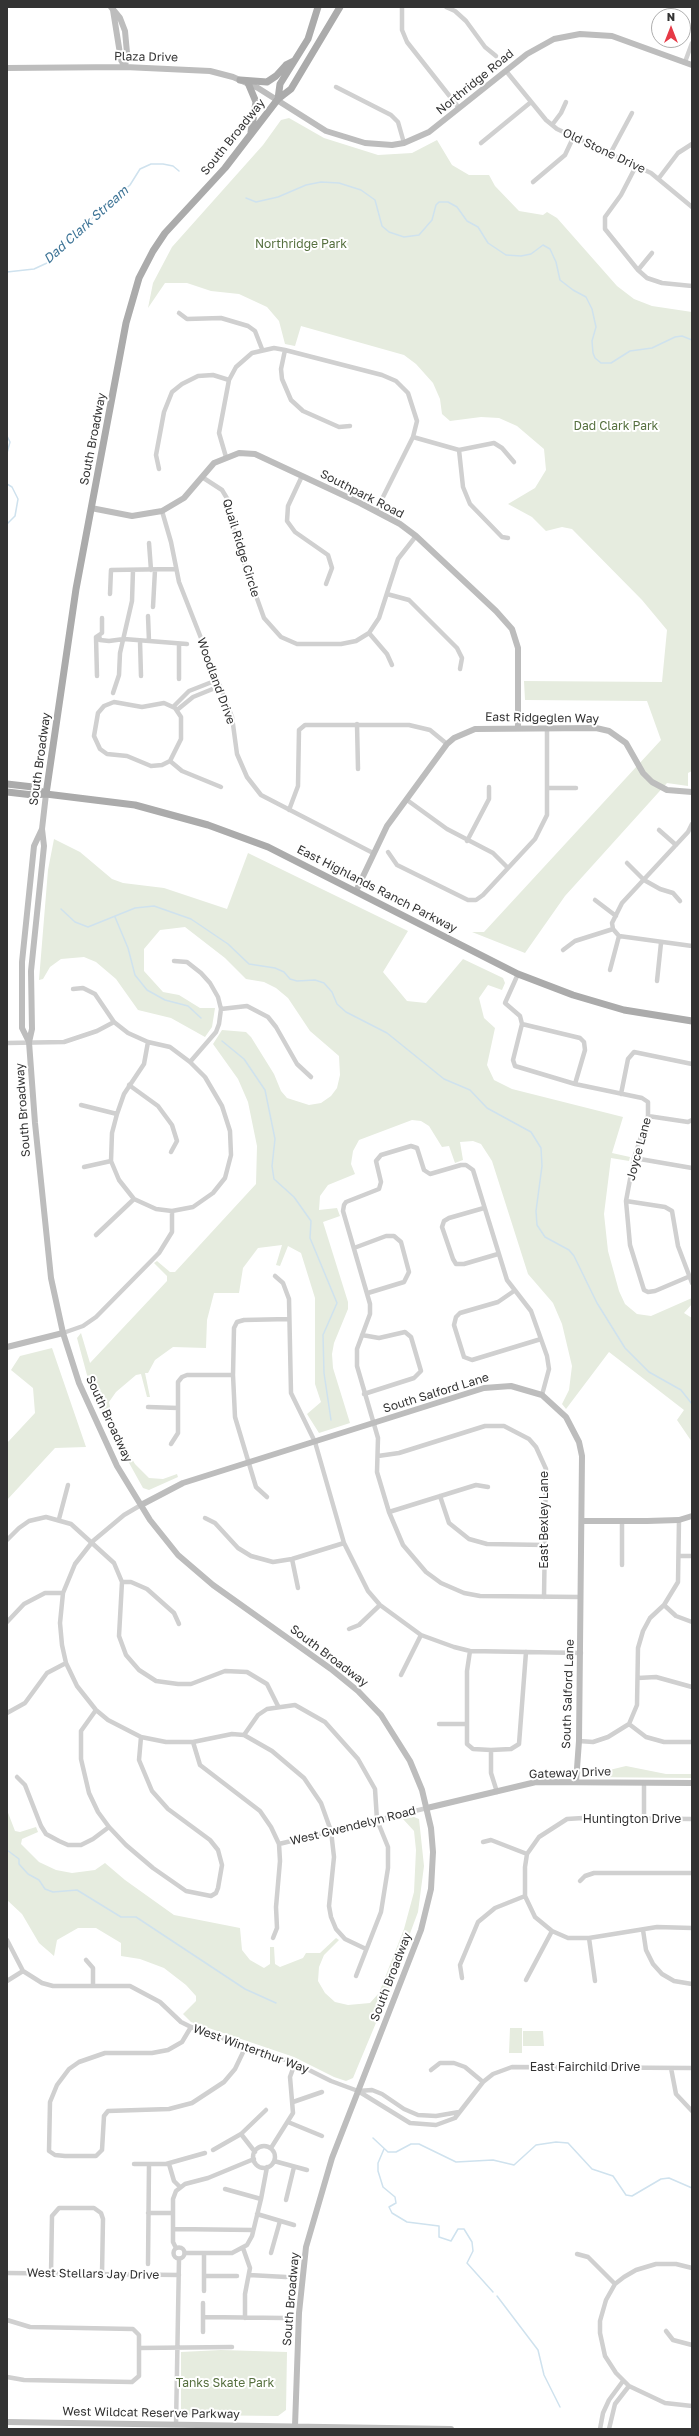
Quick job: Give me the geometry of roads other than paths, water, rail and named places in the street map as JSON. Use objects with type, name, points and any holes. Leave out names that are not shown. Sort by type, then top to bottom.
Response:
[{"type":"main road","name":"South Broadway","points":[[278,99],[280,84],[312,30],[318,7]]},
{"type":"main road","name":"South Broadway","points":[[46,794],[65,650],[126,323],[139,278],[153,251],[165,233],[225,168],[278,99],[291,89],[340,7]]},
{"type":"main road","points":[[240,80],[267,82],[276,76],[286,65],[295,61]]},
{"type":"main road","points":[[248,83],[256,102],[251,135]]},
{"type":"main road","points":[[7,784],[33,787],[46,794]]},
{"type":"main road","points":[[7,792],[33,795],[46,794]]},
{"type":"main road","name":"East Highlands Ranch Parkway","points":[[46,794],[135,805],[208,825],[268,847],[518,974],[573,995],[624,1010],[692,1021]]},
{"type":"street","points":[[402,7],[402,30],[407,42],[459,108]]},
{"type":"street","points":[[446,7],[457,9],[485,47],[496,56]]},
{"type":"street","points":[[113,8],[121,60],[125,67]]},
{"type":"street","name":"Northridge Road","points":[[278,99],[314,124],[337,135],[378,145],[404,143],[429,132],[527,54],[554,39],[586,34],[612,36],[692,64]]},
{"type":"street","points":[[685,62],[692,43]]},
{"type":"street","name":"Plaza Drive","points":[[7,68],[125,67],[210,71],[248,83],[278,99]]},
{"type":"street","name":"Old Stone Drive","points":[[506,71],[552,125],[573,138],[659,178],[692,207]]},
{"type":"street","points":[[336,87],[391,115],[398,122],[404,143]]},
{"type":"street","points":[[481,143],[531,102]]},
{"type":"street","points":[[552,125],[561,113],[566,102]]},
{"type":"street","points":[[610,154],[632,113]]},
{"type":"street","points":[[533,182],[565,155],[573,138]]},
{"type":"street","points":[[659,178],[678,153],[692,144]]},
{"type":"street","points":[[636,166],[621,195],[605,217],[605,229],[638,270],[647,278],[662,283],[692,286]]},
{"type":"street","points":[[638,270],[652,253]]},
{"type":"street","points":[[179,313],[187,319],[221,318],[248,326],[255,332],[262,349]]},
{"type":"street","points":[[226,457],[218,433],[229,380],[244,358],[262,349],[285,350],[382,375],[396,381],[408,393],[414,407],[417,421],[413,437],[376,511]]},
{"type":"street","points":[[285,350],[281,369],[282,379],[291,400],[303,411],[331,424],[345,428],[350,426]]},
{"type":"street","points":[[159,469],[156,455],[164,412],[172,392],[182,384],[198,376],[213,375],[229,380]]},
{"type":"street","points":[[413,437],[445,448],[459,450],[494,443],[502,448],[514,462]]},
{"type":"street","points":[[459,450],[463,487],[470,504],[502,537],[508,538]]},
{"type":"street","name":"Southpark Road","points":[[91,508],[132,516],[162,511],[184,498],[214,463],[239,453],[255,454],[376,511],[416,536],[496,611],[512,629],[518,648],[518,728]]},
{"type":"street","points":[[302,476],[288,506],[287,521],[294,532],[328,555],[332,568],[326,584]]},
{"type":"street","name":"Quail Ridge Circle","points":[[202,477],[222,490],[228,500],[236,540],[264,618],[271,628],[281,637],[297,644],[341,644],[356,641],[369,633]]},
{"type":"street","name":"Woodland Drive","points":[[162,511],[171,542],[179,582],[232,717],[237,754],[247,777],[261,795],[373,853]]},
{"type":"street","points":[[392,666],[387,654],[369,633],[379,618],[398,559],[416,536]]},
{"type":"street","points":[[149,543],[153,570],[153,607]]},
{"type":"street","points":[[110,594],[111,570],[176,569]]},
{"type":"street","points":[[113,693],[119,675],[124,639],[132,601],[133,570]]},
{"type":"street","points":[[387,594],[409,600],[458,648],[462,658],[460,669]]},
{"type":"street","points":[[148,616],[149,641]]},
{"type":"street","points":[[97,676],[99,635],[102,618]]},
{"type":"street","points":[[99,635],[100,640],[109,641],[124,639],[187,644]]},
{"type":"street","points":[[140,640],[141,676]]},
{"type":"street","points":[[179,644],[179,678]]},
{"type":"street","points":[[173,706],[189,692],[217,680]]},
{"type":"street","points":[[177,710],[193,697],[220,686]]},
{"type":"street","points":[[119,702],[142,707],[164,703],[173,706],[177,710],[181,717],[181,739],[170,761],[162,766],[151,766],[127,756],[107,754],[100,749],[94,736],[98,713],[108,704],[119,702]]},
{"type":"street","points":[[289,810],[298,786],[299,730],[302,727],[311,724],[357,724],[422,727],[436,734],[447,744]]},
{"type":"street","points":[[357,724],[358,769]]},
{"type":"street","name":"East Ridgeglen Way","points":[[356,891],[387,826],[447,744],[454,738],[475,729],[596,728],[609,731],[626,744],[643,773],[652,782],[668,790],[692,792]]},
{"type":"street","points":[[388,852],[397,865],[468,900],[476,900],[483,895],[540,830],[547,815],[546,729]]},
{"type":"street","points":[[170,761],[182,772],[221,787]]},
{"type":"street","points":[[467,841],[489,799],[489,787]]},
{"type":"street","points":[[546,788],[576,788]]},
{"type":"street","name":"South Broadway","points":[[46,794],[42,829],[44,846],[31,971],[32,1029],[29,1042],[46,1247],[63,1333],[86,1402],[118,1466],[141,1505],[165,1540],[196,1571],[331,1669],[370,1703],[391,1728],[406,1754],[427,1808],[433,1852],[428,1906],[421,1930],[326,2176],[306,2247],[299,2320],[295,2428]]},
{"type":"street","points":[[407,800],[467,841],[493,853],[507,867]]},
{"type":"street","points":[[692,824],[688,832],[622,903],[612,922],[613,929],[619,936],[661,943],[692,946]]},
{"type":"street","name":"South Broadway","points":[[29,1042],[22,1028],[22,962],[34,846],[42,829]]},
{"type":"street","points":[[659,830],[676,845]]},
{"type":"street","points":[[627,863],[644,880],[660,889],[673,893],[680,900]]},
{"type":"street","points":[[595,900],[616,916]]},
{"type":"street","points":[[563,950],[575,941],[613,929]]},
{"type":"street","points":[[610,970],[619,936]]},
{"type":"street","points":[[657,981],[661,943]]},
{"type":"street","points":[[174,961],[187,962],[201,973],[218,997],[221,1009],[219,1024],[216,1032],[190,1062]]},
{"type":"street","points":[[518,974],[505,1003],[520,1016],[522,1024],[513,1060],[515,1066],[575,1084],[621,1094],[628,1059],[634,1052],[692,1064]]},
{"type":"street","points":[[73,989],[83,988],[94,994],[114,1022],[128,1033],[148,1042],[170,1047],[190,1062],[205,1077],[222,1106],[230,1131],[231,1155],[225,1178],[213,1193],[193,1207],[172,1211],[156,1209],[134,1199],[119,1180],[111,1161],[112,1133],[117,1114],[124,1094],[144,1064],[148,1042]]},
{"type":"street","points":[[221,1009],[247,1006],[268,1017],[276,1027],[297,1064],[311,1077]]},
{"type":"street","points":[[7,1043],[64,1042],[97,1032],[114,1022]]},
{"type":"street","points":[[522,1024],[580,1038],[584,1042],[585,1050],[575,1084]]},
{"type":"street","points":[[129,1085],[158,1106],[172,1126],[177,1141],[171,1152]]},
{"type":"street","name":"Joyce Lane","points":[[621,1094],[648,1102],[648,1116],[634,1158],[626,1202],[630,1245],[644,1290],[648,1292],[655,1291],[688,1277]]},
{"type":"street","points":[[81,1105],[117,1114]]},
{"type":"street","points":[[648,1116],[688,1122],[692,1120]]},
{"type":"street","points":[[542,1395],[549,1369],[541,1339],[531,1311],[507,1280],[473,1170],[466,1165],[430,1174],[424,1170],[417,1148],[411,1146],[381,1155],[376,1161],[381,1182],[379,1189],[344,1205],[343,1211],[368,1293],[370,1314],[357,1349],[356,1360],[364,1394],[378,1438],[377,1472],[389,1512],[402,1546],[418,1565],[441,1583],[464,1593],[480,1596],[580,1597]]},
{"type":"street","points":[[634,1158],[692,1168]]},
{"type":"street","points":[[84,1167],[111,1161]]},
{"type":"street","points":[[96,1235],[134,1199]]},
{"type":"street","points":[[626,1202],[665,1207],[672,1211],[678,1246],[688,1277],[692,1283]]},
{"type":"street","points":[[484,1208],[449,1218],[444,1221],[442,1227],[456,1264],[464,1264],[498,1254]]},
{"type":"street","points":[[7,1347],[63,1333],[83,1326],[96,1317],[159,1253],[172,1232],[172,1211]]},
{"type":"street","points":[[354,1248],[386,1236],[394,1236],[401,1242],[409,1272],[404,1282],[368,1293]]},
{"type":"street","points":[[275,1276],[283,1283],[289,1299],[291,1393],[315,1442],[344,1543],[368,1591],[380,1605],[421,1635],[470,1651],[581,1653]]},
{"type":"street","points":[[514,1291],[498,1302],[460,1313],[456,1317],[454,1325],[464,1357],[472,1360],[541,1339]]},
{"type":"street","points":[[267,1497],[256,1487],[235,1417],[233,1375],[234,1328],[237,1322],[244,1320],[289,1319]]},
{"type":"street","points":[[362,1335],[379,1338],[405,1332],[411,1337],[421,1371],[414,1378],[364,1394]]},
{"type":"street","points":[[172,1444],[178,1434],[178,1382],[182,1377],[187,1375],[233,1375]]},
{"type":"street","name":"South Salford Lane","points":[[141,1505],[182,1483],[484,1388],[511,1386],[542,1395],[566,1417],[579,1442],[582,1456],[580,1597],[581,1653],[579,1741],[576,1782]]},
{"type":"street","points":[[148,1407],[178,1408]]},
{"type":"street","name":"East Bexley Lane","points":[[378,1456],[399,1453],[485,1426],[504,1426],[529,1439],[536,1447],[546,1469],[544,1597]]},
{"type":"street","points":[[59,1519],[68,1485]]},
{"type":"street","points":[[389,1512],[476,1485],[488,1487]]},
{"type":"street","points":[[440,1496],[449,1522],[469,1539],[486,1544],[545,1545]]},
{"type":"street","points":[[141,1505],[124,1515],[93,1541],[75,1564],[63,1592],[60,1623],[66,1663],[77,1686],[96,1710],[108,1720],[141,1737],[166,1742],[193,1742],[232,1734],[244,1735],[272,1751],[304,1778],[321,1803],[331,1831],[334,1857],[329,1895],[331,1917],[336,1929],[345,1939],[366,1949]]},
{"type":"street","points":[[582,1521],[679,1520],[692,1516]]},
{"type":"street","points":[[7,1540],[19,1528],[29,1521],[46,1517],[59,1519],[79,1529],[114,1563],[122,1582],[118,1621],[119,1636],[126,1655],[139,1670],[156,1681],[178,1684],[191,1684],[225,1671],[246,1672],[267,1684],[278,1706]]},
{"type":"street","points":[[205,1518],[215,1522],[238,1548],[251,1556],[273,1562],[292,1559],[344,1543]]},
{"type":"street","points":[[579,1741],[593,1742],[608,1737],[629,1724],[637,1705],[638,1648],[643,1631],[650,1618],[664,1605],[678,1582],[680,1556],[679,1520]]},
{"type":"street","points":[[622,1521],[622,1565]]},
{"type":"street","points":[[680,1556],[692,1556]]},
{"type":"street","points":[[292,1559],[298,1588]]},
{"type":"street","points":[[122,1582],[131,1582],[147,1589],[174,1613],[179,1624]]},
{"type":"street","points":[[7,1622],[24,1604],[45,1593],[63,1592]]},
{"type":"street","points":[[349,1629],[359,1625],[380,1605]]},
{"type":"street","points":[[664,1605],[676,1616],[692,1622]]},
{"type":"street","points":[[401,1675],[421,1635]]},
{"type":"street","points":[[470,1651],[467,1671],[467,1744],[473,1749],[491,1750],[511,1749],[519,1744],[526,1652]]},
{"type":"street","points":[[7,1713],[26,1703],[47,1673],[66,1663]]},
{"type":"street","points":[[638,1678],[656,1677],[692,1687]]},
{"type":"street","points":[[244,1735],[258,1715],[267,1709],[278,1706],[295,1705],[310,1712],[325,1722],[346,1744],[358,1760],[375,1788],[377,1820],[388,1847],[388,1868],[381,1912],[356,1976]]},
{"type":"street","points":[[96,1710],[80,1732],[81,1760],[89,1793],[109,1827],[126,1846],[178,1887],[194,1894],[211,1896],[216,1893],[222,1865],[218,1850],[210,1840],[168,1809],[152,1791],[139,1760],[141,1737]]},
{"type":"street","points":[[438,1724],[466,1724]]},
{"type":"street","points":[[629,1724],[646,1737],[664,1742],[692,1742]]},
{"type":"street","points":[[193,1742],[200,1765],[260,1811],[271,1827],[279,1844],[276,1907],[277,1928],[273,1938]]},
{"type":"street","points":[[491,1750],[491,1773],[496,1792]]},
{"type":"street","points":[[17,1777],[25,1785],[41,1826],[46,1834],[68,1846],[81,1845],[93,1839],[109,1827]]},
{"type":"street","name":"Gateway Drive","points":[[427,1808],[536,1782],[692,1784]]},
{"type":"street","points":[[644,1783],[644,1818]]},
{"type":"street","name":"West Gwendelyn Road","points":[[279,1844],[427,1808]]},
{"type":"street","name":"Huntington Drive","points":[[692,1819],[567,1819],[538,1837],[527,1854],[525,1867],[525,1896],[535,1917],[552,1931],[568,1938],[589,1938],[643,1930],[692,1928]]},
{"type":"street","points":[[483,1842],[491,1840],[527,1854]]},
{"type":"street","points":[[580,1881],[585,1876],[594,1874],[692,1873]]},
{"type":"street","points":[[462,1978],[460,1965],[478,1922],[495,1908],[525,1896]]},
{"type":"street","points":[[643,1930],[646,1950],[653,1964],[662,1974],[674,1981],[692,1984]]},
{"type":"street","points":[[526,1980],[552,1931]]},
{"type":"street","points":[[589,1938],[595,1981]]},
{"type":"street","points":[[7,1940],[23,1971],[7,1981]]},
{"type":"street","points":[[86,1960],[93,1968],[93,1986]]},
{"type":"street","name":"West Winterthur Way","points":[[23,1971],[42,1983],[53,1986],[130,1986],[160,2002],[181,2022],[191,2027],[295,2063],[331,2081],[358,2091]]},
{"type":"street","points":[[191,2027],[182,2042],[168,2050],[152,2053],[105,2053],[79,2062],[69,2069],[57,2085],[50,2102],[49,2151],[55,2155],[96,2156],[102,2150],[104,2116],[108,2111],[169,2109],[192,2103],[224,2082],[235,2069],[246,2046]]},
{"type":"street","points":[[270,2148],[293,2113],[290,2077],[295,2063]]},
{"type":"street","points":[[431,2070],[440,2063],[454,2063],[465,2067],[483,2082]]},
{"type":"street","name":"East Fairchild Drive","points":[[358,2091],[410,2122],[436,2125],[455,2118],[483,2082],[493,2074],[512,2067],[692,2068]]},
{"type":"street","points":[[671,2068],[676,2094],[692,2111]]},
{"type":"street","points":[[358,2091],[372,2090],[382,2094],[404,2109],[418,2115],[436,2116],[459,2112]]},
{"type":"street","points":[[293,2102],[322,2092]]},
{"type":"street","points":[[213,2150],[241,2134],[266,2110]]},
{"type":"street","points":[[288,2122],[322,2136]]},
{"type":"street","points":[[241,2134],[255,2152],[254,2159],[258,2166],[267,2167]]},
{"type":"street","points":[[185,2253],[232,2253],[243,2248],[250,2241],[261,2199],[267,2167],[274,2161],[274,2152],[270,2148],[264,2146],[255,2152]]},
{"type":"street","points":[[134,2164],[169,2164],[205,2153]]},
{"type":"street","points":[[179,2259],[174,2255],[176,2248],[173,2242],[173,2199],[180,2187],[254,2159]]},
{"type":"street","points":[[274,2161],[307,2170]]},
{"type":"street","points":[[148,2164],[148,2264]]},
{"type":"street","points":[[169,2164],[174,2181],[180,2187]]},
{"type":"street","points":[[286,2200],[294,2167]]},
{"type":"street","points":[[225,2189],[261,2199]]},
{"type":"street","points":[[51,2274],[52,2216],[59,2208],[94,2208],[101,2213],[103,2219],[102,2274]]},
{"type":"street","points":[[148,2213],[173,2213]]},
{"type":"street","points":[[257,2214],[294,2225]]},
{"type":"street","points":[[271,2253],[280,2221]]},
{"type":"street","points":[[173,2229],[253,2230]]},
{"type":"street","points":[[176,2248],[181,2247],[185,2253]]},
{"type":"street","points":[[243,2248],[249,2261],[249,2274],[245,2294],[245,2318]]},
{"type":"street","points":[[179,2259],[184,2257],[185,2253]]},
{"type":"street","points":[[204,2253],[204,2291]]},
{"type":"street","points":[[577,2254],[588,2257],[615,2284]]},
{"type":"street","points":[[176,2425],[179,2259]]},
{"type":"street","points":[[692,2268],[672,2263],[652,2264],[636,2270],[615,2284],[602,2312],[600,2333],[605,2356],[623,2381],[629,2386],[665,2402],[692,2406]]},
{"type":"street","name":"West Stellars Jay Drive","points":[[7,2273],[179,2275]]},
{"type":"street","points":[[249,2274],[286,2277]]},
{"type":"street","points":[[204,2276],[238,2276]]},
{"type":"street","points":[[203,2303],[203,2332]]},
{"type":"street","points":[[203,2317],[284,2318]]},
{"type":"street","points":[[7,2320],[30,2327],[133,2329],[139,2335],[139,2376],[132,2382],[24,2380],[7,2377]]},
{"type":"street","points":[[666,2330],[673,2340],[692,2345]]},
{"type":"street","points":[[139,2348],[178,2349],[232,2347]]},
{"type":"street","points":[[600,2429],[603,2413],[609,2400],[623,2381]]},
{"type":"street","points":[[609,2429],[616,2404],[629,2386]]},
{"type":"street","name":"West Wildcat Reserve Parkway","points":[[7,2422],[295,2428],[451,2429]]},
{"type":"waterway","name":"Dad Clark Stream","points":[[7,272],[34,269],[47,263],[72,236],[130,185],[140,169],[151,164],[163,164],[173,166],[179,171]]},
{"type":"waterway","name":"Dad Clark Stream","points":[[246,198],[256,202],[278,197],[306,185],[321,182],[339,183],[361,190],[375,200],[382,226],[389,232],[404,237],[419,235],[432,220],[436,205],[439,202],[448,202],[457,207],[467,221],[478,227],[488,243],[506,255],[521,256],[531,254],[543,245],[550,249],[556,262],[560,280],[573,290],[586,297],[592,309],[596,327],[592,341],[593,353],[595,358],[601,363],[611,363],[630,351],[652,348],[675,337],[682,336],[692,340]]},
{"type":"waterway","points":[[7,436],[10,442],[7,453]]},
{"type":"waterway","points":[[7,484],[12,487],[18,499],[15,516],[7,524]]},
{"type":"waterway","points":[[61,909],[75,922],[88,927],[135,908],[154,906],[191,919],[228,944],[249,964],[275,968],[284,972],[290,979],[297,981],[315,980],[324,983],[332,992],[337,1004],[346,1012],[387,1033],[444,1079],[470,1090],[487,1108],[531,1132],[541,1148],[542,1166],[536,1211],[537,1225],[545,1237],[569,1250],[574,1256],[597,1303],[625,1348],[649,1372],[681,1390],[692,1404]]},
{"type":"waterway","points":[[115,917],[128,948],[135,975],[147,990],[165,1000],[188,1006],[201,1018]]},
{"type":"waterway","points":[[222,1041],[244,1059],[265,1090],[275,1139],[272,1166],[274,1179],[294,1197],[311,1221],[310,1238],[337,1303],[323,1335],[324,1373],[331,1420]]},
{"type":"waterway","points":[[7,1850],[19,1859],[19,1864],[28,1874],[39,1880],[45,1889],[53,1892],[77,1890],[121,1917],[136,1917],[245,1989],[276,2003]]},
{"type":"waterway","points":[[373,2138],[388,2152],[396,2152],[411,2144],[419,2144],[456,2162],[493,2160],[514,2165],[536,2145],[556,2142],[568,2143],[592,2169],[613,2176],[626,2195],[632,2196],[661,2179],[669,2178],[692,2188]]},
{"type":"waterway","points":[[384,2149],[378,2163],[378,2171],[383,2187],[395,2197],[396,2203],[389,2207],[392,2213],[407,2222],[439,2226],[439,2237],[451,2241],[458,2229],[464,2229],[472,2242],[473,2251],[467,2263],[493,2292]]},
{"type":"waterway","points":[[497,2296],[538,2350],[544,2375],[560,2407]]},
{"type":"park label","name":"Northridge Park","points":[[301,244]]},
{"type":"park label","name":"Dad Clark Park","points":[[616,426]]},
{"type":"park label","name":"Tanks Skate Park","points":[[225,2383]]}]
